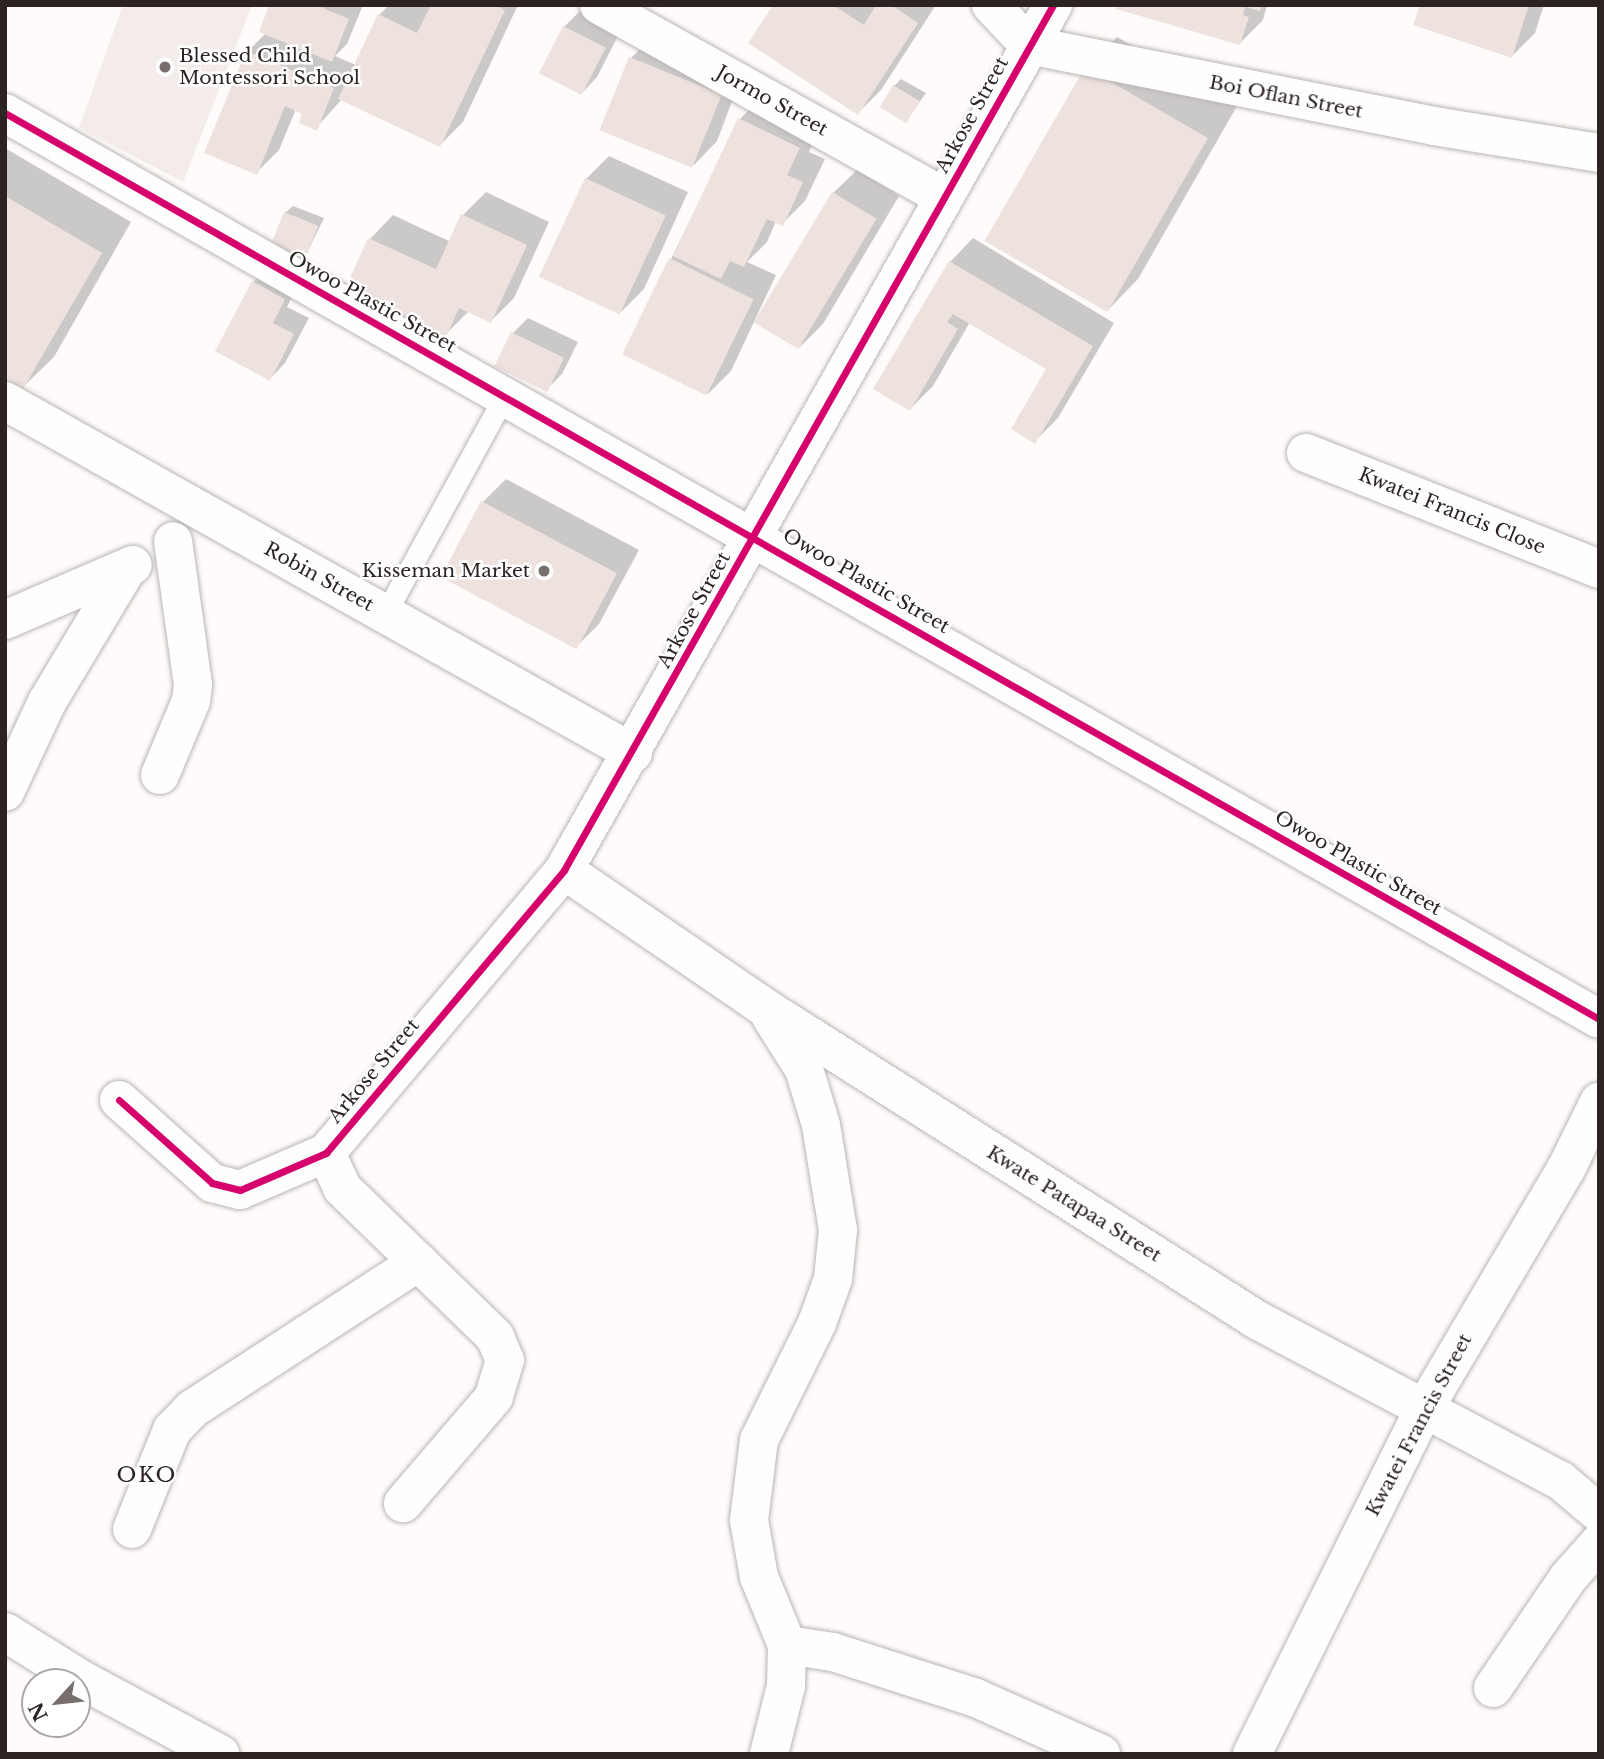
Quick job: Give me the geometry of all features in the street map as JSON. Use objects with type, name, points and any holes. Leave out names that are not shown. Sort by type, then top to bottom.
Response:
[{"type":"street","name":"Jormo Street","points":[[599,5],[944,197]]},
{"type":"street","points":[[991,5],[1029,45]]},
{"type":"street","name":"Arkose Street","points":[[326,1153],[564,870],[633,753],[1053,5]]},
{"type":"street","name":"Boi Oflan Street","points":[[1029,45],[1434,126],[1599,153]]},
{"type":"street","name":"Owoo Plastic Street","points":[[5,113],[754,536],[1599,1019]]},
{"type":"street","name":"Robin Street","points":[[5,401],[633,753]]},
{"type":"street","name":"Kwatei Francis Close","points":[[1306,453],[1599,569]]},
{"type":"street","points":[[5,620],[128,567],[173,541],[204,512]]},
{"type":"street","points":[[160,775],[191,701],[193,685],[173,541]]},
{"type":"street","points":[[5,792],[47,702],[128,567]]},
{"type":"street","name":"Kwate Patapaa Street","points":[[564,870],[766,1009],[1257,1320],[1562,1481],[1599,1513]]},
{"type":"street","points":[[766,1009],[804,1069],[821,1125],[838,1230],[833,1279],[817,1323],[759,1440],[749,1520],[759,1577],[787,1645],[786,1686],[769,1754]]},
{"type":"street","points":[[119,1100],[212,1183],[240,1190],[326,1153],[342,1188],[495,1337],[505,1360],[494,1397],[403,1503]]},
{"type":"street","name":"Kwatei Francis Street","points":[[1252,1754],[1424,1409],[1566,1169],[1599,1102]]},
{"type":"street","points":[[132,1529],[172,1430],[192,1409],[418,1262]]},
{"type":"street","points":[[1493,1688],[1568,1578],[1599,1543]]},
{"type":"street","points":[[5,1632],[82,1680],[220,1754]]},
{"type":"street","points":[[787,1645],[833,1652],[976,1698],[1101,1754]]},
{"type":"lane","points":[[385,614],[505,395]]},
{"type":"shaded area","name":"Blessed Child Montessori School","points":[[123,5],[252,5],[183,182],[79,128]]},
{"type":"building","points":[[269,5],[316,5],[349,19],[332,62],[259,32]]},
{"type":"building","points":[[431,5],[495,5],[505,10],[440,147],[338,99],[378,14],[417,33]]},
{"type":"building","points":[[773,5],[833,5],[864,25],[876,5],[891,5],[918,23],[858,115],[748,43]]},
{"type":"building","points":[[1117,5],[1262,5],[1260,11],[1245,7],[1243,15],[1249,17],[1240,45],[1116,9]]},
{"type":"building","points":[[1420,5],[1529,5],[1512,58],[1413,25]]},
{"type":"building","points":[[563,26],[606,48],[582,95],[539,73]]},
{"type":"building","points":[[246,51],[334,88],[317,131],[299,123],[302,114],[285,106],[257,175],[204,153]]},
{"type":"building","points":[[629,57],[722,94],[692,168],[599,130]]},
{"type":"building","points":[[1085,67],[1208,138],[1107,312],[984,241]]},
{"type":"building","points":[[893,85],[920,101],[906,123],[880,107]]},
{"type":"building","points":[[738,118],[800,148],[787,175],[803,182],[783,226],[767,219],[744,267],[730,261],[721,279],[673,256]]},
{"type":"building","points":[[585,178],[666,216],[620,314],[539,277]]},
{"type":"building","points":[[832,192],[877,219],[798,349],[754,322]]},
{"type":"building","points":[[5,196],[102,253],[23,389],[5,379]]},
{"type":"building","points":[[284,212],[318,226],[304,261],[270,247]]},
{"type":"building","points":[[461,214],[527,245],[491,323],[459,308],[446,337],[345,289],[368,238],[436,269]]},
{"type":"building","points":[[669,258],[753,299],[707,395],[622,354]]},
{"type":"building","points":[[949,261],[1093,346],[1035,444],[1011,429],[1046,369],[953,314],[947,322],[958,329],[910,411],[873,389]]},
{"type":"building","points":[[252,281],[285,299],[273,323],[294,334],[270,381],[215,351]]},
{"type":"building","points":[[511,332],[564,358],[547,392],[494,366]]},
{"type":"building","points":[[481,501],[617,573],[577,649],[441,577]]},
{"type":"cycle path","points":[[119,1100],[212,1183],[240,1190],[326,1153],[564,870],[1053,5]]},
{"type":"cycle path","points":[[5,113],[1599,1019]]},
{"type":"place","name":"Blessed Child Montessori School","points":[[165,67]]},
{"type":"place","name":"Kisseman Market","points":[[544,571]]},
{"type":"district","name":"OKO","points":[[147,1475]]}]
